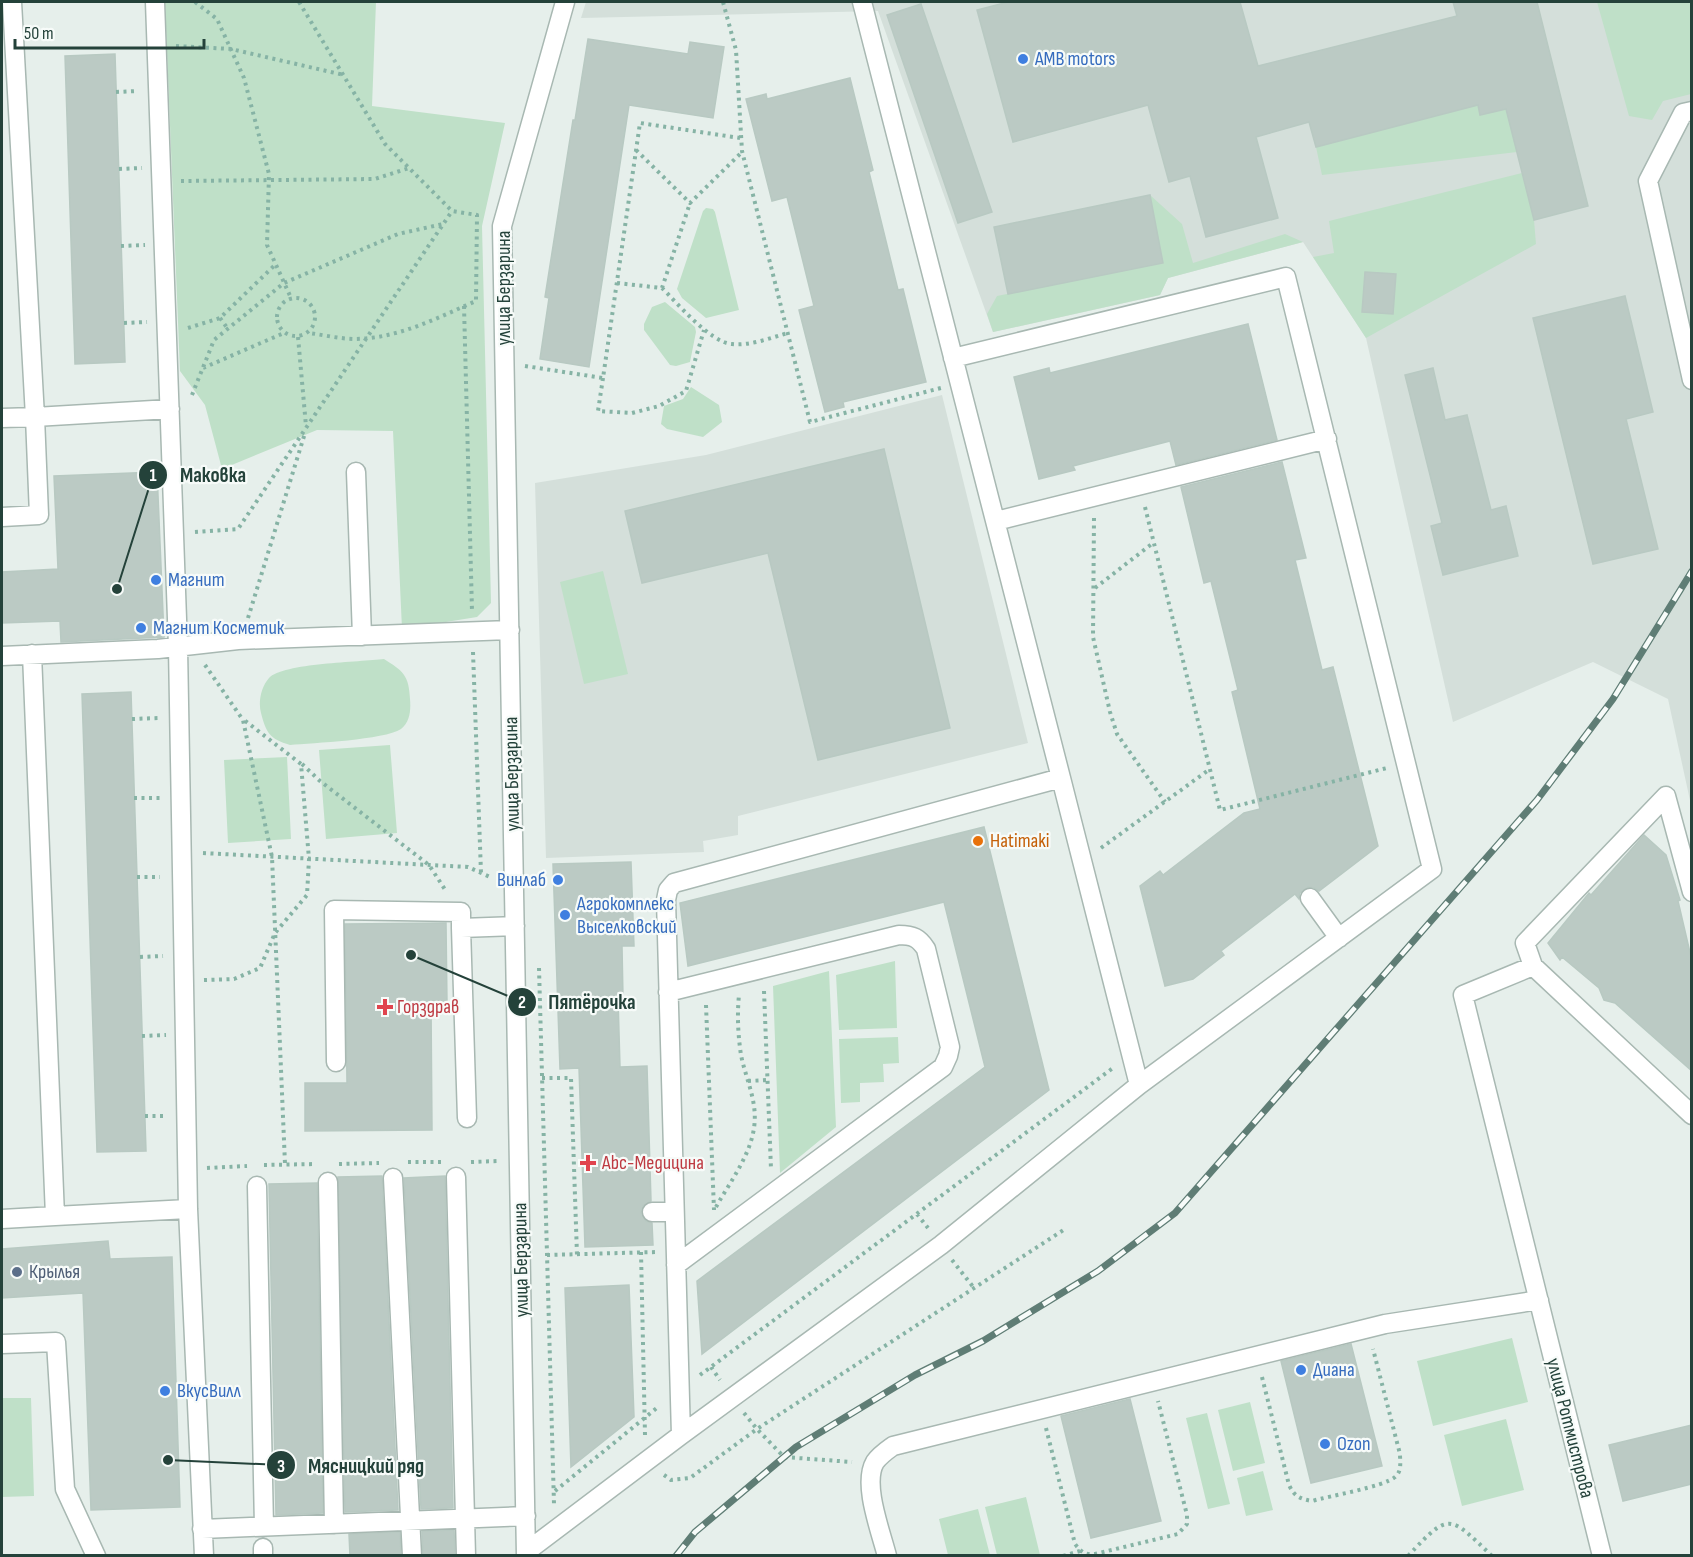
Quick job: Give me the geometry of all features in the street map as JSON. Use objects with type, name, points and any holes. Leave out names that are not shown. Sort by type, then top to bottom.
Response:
[{"type":"street","points":[[2,517],[39,515],[12,2]]},
{"type":"street","points":[[155,2],[174,533],[184,646],[182,852],[188,1209],[204,1556]]},
{"type":"street","name":"улица Берзарина","points":[[526,1554],[502,226],[565,2]]},
{"type":"street","points":[[862,2],[1139,1084]]},
{"type":"street","points":[[1692,111],[1683,113],[1648,181],[1692,380]]},
{"type":"street","points":[[526,1554],[681,1435],[941,1245],[1139,1084],[1432,869],[1286,277],[953,358]]},
{"type":"street","points":[[2,418],[170,409]]},
{"type":"street","points":[[996,521],[1327,439]]},
{"type":"street","points":[[356,472],[362,636]]},
{"type":"street","points":[[2,656],[184,646],[238,640],[510,630]]},
{"type":"street","points":[[32,654],[56,1216]]},
{"type":"street","points":[[681,1435],[668,992],[666,900],[668,890],[674,883],[1061,778]]},
{"type":"street","points":[[1692,892],[1666,796],[1524,943],[1533,966],[1692,1115]]},
{"type":"street","points":[[1310,898],[1339,938]]},
{"type":"street","points":[[336,1062],[334,910],[515,926]]},
{"type":"street","points":[[461,920],[467,1118]]},
{"type":"street","points":[[668,992],[899,935],[911,935],[920,940],[926,949],[950,1047],[943,1067],[715,1236],[676,1258]]},
{"type":"street","name":"улица Ротмистрова","points":[[1533,966],[1463,995],[1602,1556]]},
{"type":"street","points":[[457,1167],[466,1556]]},
{"type":"street","points":[[330,1173],[334,1524]]},
{"type":"street","points":[[393,1178],[412,1556]]},
{"type":"street","points":[[257,1186],[264,1527]]},
{"type":"street","points":[[2,1220],[188,1209]]},
{"type":"street","points":[[652,1212],[675,1212]]},
{"type":"street","points":[[887,1556],[872,1495],[870,1477],[880,1455],[893,1446],[1368,1328],[1539,1300]]},
{"type":"street","points":[[2,1344],[56,1342],[65,1489],[96,1556]]},
{"type":"street","points":[[202,1529],[526,1516]]},
{"type":"path","points":[[195,2],[217,19],[244,78],[269,174],[267,245],[291,298]]},
{"type":"path","points":[[203,368],[284,333],[298,337],[309,333],[366,339],[408,331],[476,301],[477,215],[452,212],[385,144],[299,2]]},
{"type":"path","points":[[723,2],[736,50],[742,151],[810,422],[960,383]]},
{"type":"path","points":[[157,45],[231,49],[344,75]]},
{"type":"path","points":[[704,330],[686,391],[659,406],[632,413],[598,411],[640,123],[740,138]]},
{"type":"path","points":[[636,150],[690,203]]},
{"type":"path","points":[[662,288],[690,203],[742,151]]},
{"type":"path","points":[[162,181],[375,179],[409,168]]},
{"type":"path","points":[[174,533],[238,529],[452,212]]},
{"type":"path","points":[[170,409],[190,399],[214,340],[284,282],[398,234],[444,224]]},
{"type":"path","points":[[167,332],[220,318],[276,264]]},
{"type":"path","points":[[617,284],[662,288],[704,330],[728,344],[744,344],[788,333]]},
{"type":"path","points":[[284,333],[277,321],[279,307],[291,298],[304,299],[314,308],[315,321],[309,333]]},
{"type":"path","points":[[464,306],[481,873]]},
{"type":"path","points":[[220,318],[228,329]]},
{"type":"path","points":[[238,640],[252,609],[306,428],[298,337]]},
{"type":"path","points":[[505,363],[603,378]]},
{"type":"path","points":[[1140,485],[1220,810],[1406,764]]},
{"type":"path","points":[[1094,497],[1093,637],[1117,735],[1165,802]]},
{"type":"path","points":[[1094,589],[1153,543]]},
{"type":"path","points":[[184,646],[243,720],[429,865],[461,920]]},
{"type":"path","points":[[132,719],[160,718],[160,729]]},
{"type":"path","points":[[243,720],[272,857],[285,1164]]},
{"type":"path","points":[[140,957],[166,956],[167,981],[234,979],[260,968],[275,933],[307,895],[309,859],[301,764]]},
{"type":"path","points":[[1082,861],[1210,769]]},
{"type":"path","points":[[134,798],[162,798],[162,808]]},
{"type":"path","points":[[182,852],[468,867],[490,877],[492,887]]},
{"type":"path","points":[[137,877],[164,876]]},
{"type":"path","points":[[763,968],[772,1194]]},
{"type":"path","points":[[714,1210],[751,1143],[755,1113],[754,1100],[741,1055],[738,1028],[740,991],[744,973]]},
{"type":"path","points":[[705,983],[715,1236]]},
{"type":"path","points":[[142,1036],[169,1035],[168,1024]]},
{"type":"path","points":[[554,1492],[645,1417],[1131,1055]]},
{"type":"path","points":[[542,1078],[571,1078],[577,1254]]},
{"type":"path","points":[[748,1081],[768,1080]]},
{"type":"path","points":[[145,1116],[171,1116]]},
{"type":"path","points":[[404,1162],[457,1167],[519,1161],[545,1163]]},
{"type":"path","points":[[330,1173],[380,1163]]},
{"type":"path","points":[[263,1165],[321,1164]]},
{"type":"path","points":[[188,1169],[253,1166]]},
{"type":"path","points":[[641,1252],[646,1462],[671,1480],[690,1478],[756,1430],[1065,1228]]},
{"type":"path","points":[[547,1255],[641,1252],[676,1258]]},
{"type":"path","points":[[1256,1356],[1289,1485],[1293,1494],[1301,1499],[1312,1501],[1384,1483],[1396,1477],[1401,1468],[1400,1455],[1368,1328]]},
{"type":"path","points":[[1041,1410],[1075,1544],[1080,1551],[1087,1555],[1095,1554],[1178,1534],[1187,1524],[1187,1515],[1154,1382]]},
{"type":"path","points":[[756,1430],[784,1456],[874,1464]]},
{"type":"path","points":[[1408,1556],[1433,1529],[1452,1523],[1461,1526],[1492,1556]]},
{"type":"path","points":[[1063,1556],[1080,1551]]},
{"type":"shaded area","points":[[586,2],[1691,2],[1691,805],[1668,699],[1593,662],[1453,722],[1366,338],[1303,242],[1168,278],[1160,295],[993,332],[878,11],[581,18]]},
{"type":"shaded area","points":[[942,395],[1028,743],[738,816],[738,835],[703,841],[704,852],[546,858],[535,483],[706,455]]},
{"type":"green space","points":[[165,2],[376,2],[372,106],[505,123],[482,226],[491,603],[477,617],[402,629],[393,431],[317,430],[222,469],[205,405],[180,371]]},
{"type":"green space","points":[[1597,2],[1691,2],[1691,94],[1663,101],[1652,120],[1629,116]]},
{"type":"green space","points":[[1478,105],[1481,115],[1506,109],[1517,152],[1322,175],[1316,147]]},
{"type":"green space","points":[[1522,173],[1534,220],[1536,244],[1366,338],[1313,257],[1334,253],[1329,221]]},
{"type":"green space","points":[[1150,195],[1182,224],[1193,263],[1285,234],[1303,242],[1168,278],[1160,295],[993,332],[987,314],[997,296],[1163,263]]},
{"type":"green space","points":[[706,208],[713,209],[715,212],[739,310],[706,318],[682,298],[677,289],[703,211]]},
{"type":"green space","points":[[665,302],[695,327],[690,362],[676,366],[670,365],[644,330],[644,324],[652,307]]},
{"type":"green space","points":[[691,387],[719,405],[722,422],[703,437],[667,429],[661,424],[664,406],[683,399]]},
{"type":"green space","points":[[603,571],[628,674],[584,684],[560,582]]},
{"type":"green space","points":[[384,659],[404,674],[408,684],[410,711],[401,729],[380,736],[290,745],[273,738],[267,730],[260,709],[261,695],[266,682],[277,673],[305,666]]},
{"type":"green space","points":[[390,745],[397,833],[326,839],[319,750]]},
{"type":"green space","points":[[287,757],[291,839],[228,843],[224,760]]},
{"type":"green space","points":[[895,961],[897,1028],[839,1030],[836,975]]},
{"type":"green space","points":[[829,971],[836,1127],[780,1173],[773,986]]},
{"type":"green space","points":[[898,1037],[899,1063],[883,1064],[884,1082],[860,1083],[860,1102],[841,1103],[839,1039]]},
{"type":"green space","points":[[1512,1338],[1528,1402],[1433,1426],[1417,1361]]},
{"type":"green space","points":[[2,1398],[31,1398],[34,1496],[2,1497]]},
{"type":"green space","points":[[1250,1402],[1265,1463],[1233,1471],[1218,1410]]},
{"type":"green space","points":[[1207,1413],[1230,1504],[1208,1509],[1186,1418]]},
{"type":"green space","points":[[1506,1419],[1524,1490],[1462,1506],[1444,1435]]},
{"type":"green space","points":[[1263,1471],[1273,1510],[1246,1516],[1237,1478]]},
{"type":"green space","points":[[1026,1497],[1040,1555],[997,1555],[985,1507]]},
{"type":"green space","points":[[978,1509],[990,1555],[948,1555],[939,1519]]},
{"type":"building","points":[[1008,2],[1240,2],[1258,66],[1457,16],[1453,2],[1537,2],[1588,206],[1534,220],[1506,109],[1480,115],[1478,105],[1316,147],[1309,122],[1256,137],[1278,218],[1206,237],[1190,176],[1169,182],[1148,105],[1013,142],[977,10]]},
{"type":"building","points":[[921,4],[992,212],[958,223],[887,15]]},
{"type":"building","points":[[588,39],[688,54],[690,42],[724,47],[713,118],[629,105],[589,367],[540,359],[549,298],[545,297]]},
{"type":"building","points":[[115,54],[125,362],[75,364],[65,56]]},
{"type":"building","points":[[850,78],[873,170],[869,172],[898,290],[903,289],[926,382],[843,402],[844,407],[825,412],[799,310],[814,306],[787,197],[772,201],[746,99],[766,94],[767,99]]},
{"type":"building","points":[[1150,195],[1163,263],[1008,294],[994,227]]},
{"type":"building","points":[[1365,272],[1396,274],[1393,314],[1362,312]]},
{"type":"building","points":[[1625,296],[1653,412],[1626,419],[1658,549],[1593,564],[1533,318]]},
{"type":"building","points":[[1248,324],[1277,440],[1176,465],[1170,441],[1073,466],[1075,470],[1039,479],[1014,377],[1049,368],[1050,373]]},
{"type":"building","points":[[1433,368],[1445,420],[1467,415],[1491,510],[1506,506],[1518,556],[1443,575],[1431,526],[1442,523],[1405,375]]},
{"type":"building","points":[[884,449],[950,728],[818,760],[768,553],[642,583],[625,511]]},
{"type":"building","points":[[1282,462],[1306,558],[1295,560],[1322,670],[1333,667],[1378,846],[1319,891],[1308,887],[1300,893],[1299,899],[1295,894],[1221,951],[1224,955],[1193,979],[1165,986],[1140,886],[1160,871],[1163,875],[1244,813],[1260,809],[1232,692],[1238,690],[1211,581],[1204,583],[1181,487]]},
{"type":"building","points":[[157,472],[164,637],[61,642],[60,621],[2,623],[2,572],[58,569],[54,476]]},
{"type":"building","points":[[131,692],[146,1151],[97,1152],[82,694]]},
{"type":"building","points":[[984,827],[1049,1090],[702,1354],[697,1281],[985,1067],[944,902],[688,966],[680,903]]},
{"type":"building","points":[[1644,835],[1666,855],[1680,900],[1678,901],[1692,961],[1692,1071],[1615,1003],[1604,1000],[1599,988],[1562,957],[1560,960],[1548,943],[1589,893],[1591,895]]},
{"type":"building","points":[[631,862],[634,946],[622,946],[623,998],[618,998],[620,1067],[647,1066],[651,1201],[643,1206],[641,1213],[646,1221],[652,1223],[653,1245],[585,1247],[579,1068],[560,1069],[553,864]]},
{"type":"building","points":[[446,923],[447,1003],[431,1004],[432,1130],[305,1131],[305,1083],[347,1083],[345,924]]},
{"type":"building","points":[[382,1176],[398,1510],[345,1512],[338,1177]]},
{"type":"building","points":[[445,1176],[453,1508],[421,1509],[404,1178]]},
{"type":"building","points":[[317,1183],[323,1513],[276,1515],[269,1184]]},
{"type":"building","points":[[108,1241],[110,1259],[172,1257],[180,1507],[91,1510],[83,1293],[2,1298],[2,1249]]},
{"type":"building","points":[[629,1285],[634,1417],[571,1467],[565,1288]]},
{"type":"building","points":[[1351,1344],[1382,1466],[1311,1483],[1281,1361]]},
{"type":"building","points":[[1130,1399],[1161,1521],[1091,1538],[1061,1416]]},
{"type":"building","points":[[1692,1425],[1692,1484],[1623,1501],[1609,1445]]},
{"type":"building","points":[[454,1530],[455,1556],[423,1556],[422,1531]]},
{"type":"building","points":[[400,1532],[401,1556],[350,1556],[349,1534]]},
{"type":"railway","points":[[676,1556],[695,1532],[796,1447],[915,1375],[983,1341],[1098,1271],[1175,1213],[1537,800],[1613,699],[1692,571]]},
{"type":"place","name":"AMB motors","points":[[1023,59]]},
{"type":"place","name":"Магнит","points":[[156,580]]},
{"type":"place","name":"Маковка","points":[[117,589]]},
{"type":"place","name":"Магнит Косметик","points":[[141,628]]},
{"type":"place","name":"Hatimaki","points":[[978,841]]},
{"type":"place","name":"Винлаб","points":[[558,880]]},
{"type":"place","name":"Агрокомплекс Выселковский","points":[[565,915]]},
{"type":"place","name":"Пятёрочка","points":[[411,955]]},
{"type":"place","name":"Горздрав","points":[[385,1007]]},
{"type":"place","name":"Abc-Медицина","points":[[588,1163]]},
{"type":"place","name":"Крылья","points":[[17,1272]]},
{"type":"place","name":"Диана","points":[[1301,1370]]},
{"type":"place","name":"ВкусВилл","points":[[165,1391]]},
{"type":"place","name":"Ozon","points":[[1325,1444]]},
{"type":"place","name":"Мясницкий ряд","points":[[168,1460]]}]
